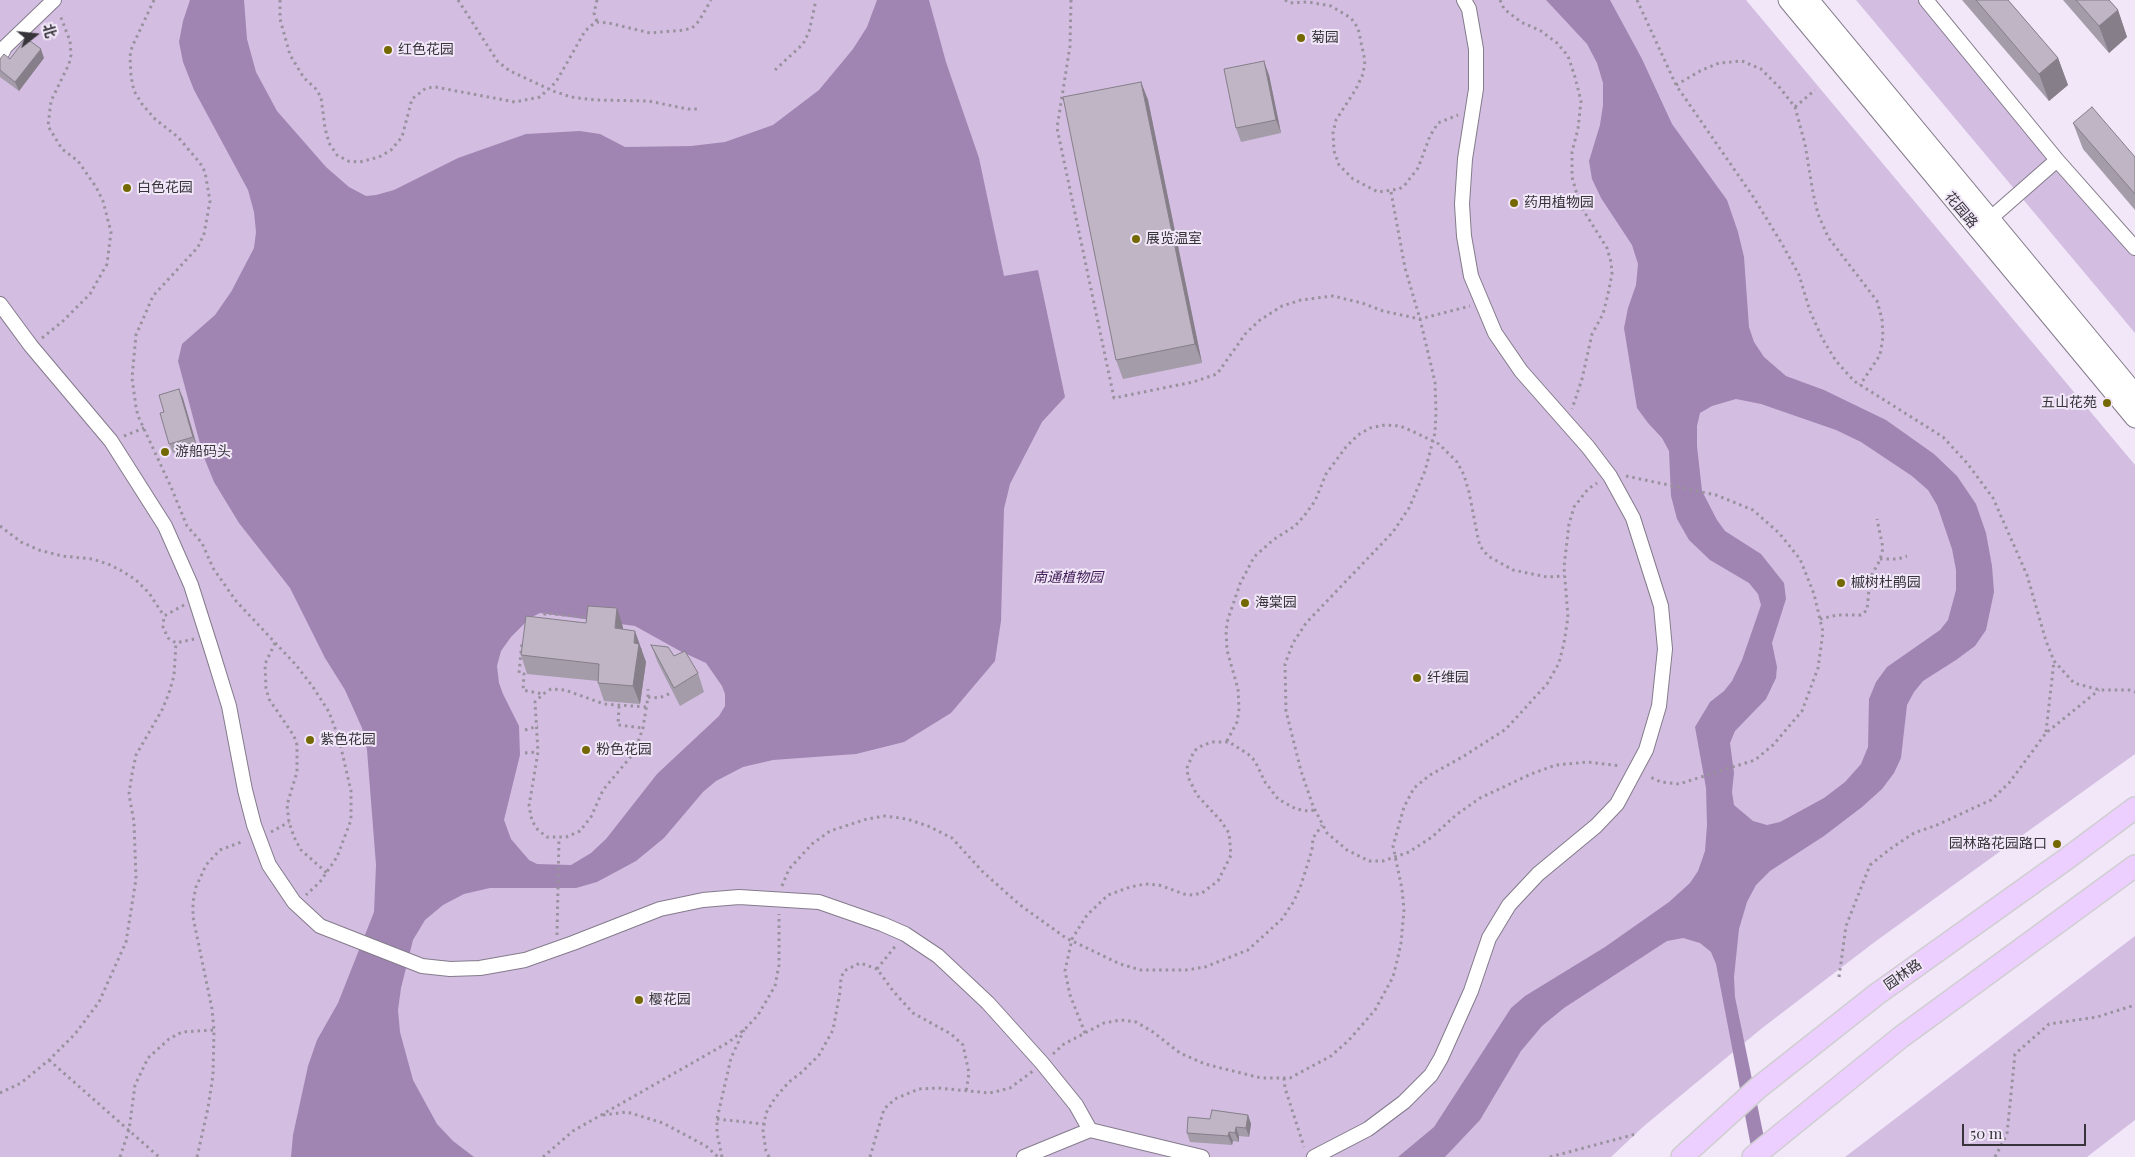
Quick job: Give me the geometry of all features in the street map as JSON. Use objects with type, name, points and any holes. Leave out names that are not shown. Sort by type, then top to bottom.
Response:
[{"type":"main road","name":"花园路","points":[[1788,0],[1983,224],[2135,394]]},
{"type":"main road","name":"花园路","points":[[1809,0],[2135,418]]},
{"type":"main road","name":"园林路","points":[[1682,1157],[1758,1088],[1877,994],[2135,808]]},
{"type":"main road","points":[[1753,1157],[1901,1036],[2135,866]]},
{"type":"street","points":[[0,57],[5,47],[54,0]]},
{"type":"street","points":[[1310,1154],[1368,1129],[1404,1102],[1431,1075],[1441,1058],[1470,991],[1489,938],[1510,905],[1538,874],[1596,826],[1617,804],[1646,750],[1659,706],[1665,649],[1661,606],[1633,518],[1610,476],[1564,419],[1521,371],[1495,333],[1471,276],[1464,236],[1462,204],[1465,159],[1476,89],[1476,49],[1468,9],[1464,0]]},
{"type":"street","points":[[1926,0],[2057,160],[2135,248]]},
{"type":"street","points":[[1983,224],[2057,160]]},
{"type":"street","points":[[0,304],[31,346],[111,441],[165,526],[178,553],[202,619],[229,706],[245,790],[269,865],[294,902],[320,926],[422,966],[450,969],[480,968],[525,960],[660,909],[703,900],[739,897],[819,902],[905,934],[938,956],[988,1003],[1042,1063],[1076,1105],[1090,1130]]},
{"type":"street","points":[[1024,1157],[1090,1130],[1202,1157]]},
{"type":"path","points":[[31,346],[63,322],[90,294],[107,264],[111,232],[103,201],[96,187],[78,161],[62,149],[48,126],[51,101],[69,64],[71,55],[70,42],[54,0]]},
{"type":"path","points":[[154,0],[132,47],[131,70],[134,91],[155,119],[178,137],[200,163],[205,172],[210,200],[204,234],[198,247],[153,296],[136,335],[132,378],[138,416],[187,526],[202,544],[213,568],[236,601],[296,665],[329,712],[339,739],[348,772],[351,820],[337,857],[327,873],[308,893],[294,902]]},
{"type":"path","points":[[280,0],[280,19],[290,55],[304,78],[315,88],[321,97],[329,142],[337,155],[348,161],[360,162],[379,157],[391,150],[402,137],[412,99],[426,88],[435,87],[515,102],[540,97],[556,82],[585,31],[597,22],[650,33],[684,30],[692,28],[699,21],[711,0]]},
{"type":"path","points":[[458,0],[498,62],[510,71],[549,89],[579,98],[648,101],[688,110],[698,109]]},
{"type":"path","points":[[597,0],[594,13],[597,22]]},
{"type":"path","points":[[775,70],[803,44],[809,32],[816,0]]},
{"type":"path","points":[[1071,0],[1070,46],[1057,128],[1114,398],[1193,382],[1217,374],[1246,332],[1260,320],[1282,306],[1300,300],[1333,296],[1362,303],[1383,311],[1420,319],[1481,303]]},
{"type":"path","points":[[1284,0],[1290,3],[1308,2],[1331,6],[1351,18],[1358,28],[1363,49],[1363,74],[1356,89],[1336,120],[1333,133],[1334,151],[1339,165],[1353,179],[1378,192],[1391,192],[1404,186],[1418,168],[1430,136],[1438,123],[1472,112]]},
{"type":"path","points":[[1500,0],[1504,9],[1522,22],[1541,31],[1557,43],[1568,56],[1581,101],[1578,129],[1572,152],[1572,177],[1580,205],[1607,248],[1611,262],[1612,274],[1603,314],[1592,334],[1582,379],[1573,408],[1564,419]]},
{"type":"path","points":[[1637,0],[1676,85],[1754,198],[1782,244],[1799,275],[1810,311],[1822,338],[1836,361],[1860,385],[1943,437],[1993,498],[2027,575],[2046,641],[2054,661],[2074,683],[2100,690],[2129,690],[2135,692]]},
{"type":"path","points":[[1676,85],[1719,63],[1742,62],[1761,69],[1795,107],[1805,144],[1813,193],[1824,229],[1828,237],[1877,301],[1882,319],[1883,337],[1880,355],[1860,385]]},
{"type":"path","points":[[1795,107],[1814,90]]},
{"type":"path","points":[[870,1157],[884,1108],[895,1099],[919,1089],[938,1088],[990,1093],[1010,1088],[1026,1078],[1064,1044],[1104,1023],[1121,1020],[1136,1022],[1180,1053],[1205,1064],[1261,1078],[1290,1078],[1331,1056],[1349,1040],[1375,1010],[1393,977],[1401,944],[1404,910],[1402,889],[1395,857],[1393,846],[1404,807],[1414,788],[1430,774],[1464,756],[1506,729],[1548,684],[1559,663],[1568,617],[1564,576],[1565,547],[1574,507],[1588,489],[1610,476],[1618,475],[1705,493],[1753,510],[1779,533],[1800,559],[1814,594],[1823,632],[1818,668],[1802,710],[1773,745],[1755,760],[1680,784],[1661,782],[1617,764],[1588,762],[1556,765],[1480,798],[1456,815],[1432,837],[1409,852],[1395,857],[1384,861],[1369,861],[1347,850],[1327,833],[1315,810],[1301,771],[1286,711],[1285,664],[1293,643],[1306,623],[1393,532],[1408,508],[1425,471],[1433,441],[1436,412],[1435,382],[1420,319],[1405,268],[1391,192]]},
{"type":"path","points":[[1227,742],[1238,722],[1240,702],[1227,650],[1228,619],[1240,584],[1254,557],[1273,540],[1295,526],[1304,516],[1314,501],[1330,467],[1358,435],[1370,428],[1400,426],[1439,444],[1457,462],[1464,475],[1480,546],[1488,556],[1513,570],[1547,576],[1564,576]]},
{"type":"path","points":[[111,441],[144,428]]},
{"type":"path","points":[[1820,619],[1837,615],[1861,614],[1867,610],[1870,602],[1870,578],[1880,559],[1883,548],[1877,519]]},
{"type":"path","points":[[0,526],[21,542],[39,550],[62,556],[92,559],[108,564],[136,580],[149,593],[164,616],[163,627],[168,638],[176,642],[198,638],[193,622],[202,619]]},
{"type":"path","points":[[1880,559],[1898,559],[1907,556]]},
{"type":"path","points":[[164,616],[186,604]]},
{"type":"path","points":[[543,627],[545,613],[600,620]]},
{"type":"path","points":[[0,1093],[21,1083],[50,1060],[75,1034],[99,1002],[126,942],[136,879],[134,822],[129,794],[132,774],[136,756],[169,694],[174,676],[176,642]]},
{"type":"path","points":[[530,642],[522,642],[519,673],[524,674],[523,690],[543,694]]},
{"type":"path","points":[[275,643],[265,664],[266,688],[269,699],[294,736],[297,744],[297,772],[287,805],[289,822],[301,850],[327,873]]},
{"type":"path","points":[[2046,733],[2054,661]]},
{"type":"path","points":[[646,706],[604,704],[565,690],[552,689],[535,702],[538,726],[538,752],[528,806],[532,821],[538,830],[547,837],[558,838],[580,831],[591,817],[603,790],[633,754],[643,728],[648,697],[648,689]]},
{"type":"path","points":[[1838,977],[1846,926],[1870,865],[1914,833],[1937,825],[1992,800],[2009,783],[2046,733],[2100,690]]},
{"type":"path","points":[[648,697],[659,698],[671,693]]},
{"type":"path","points":[[619,706],[618,725],[643,728]]},
{"type":"path","points":[[525,730],[538,726]]},
{"type":"path","points":[[1085,1033],[1070,995],[1065,971],[1072,939],[1086,915],[1108,895],[1145,884],[1159,885],[1193,895],[1202,893],[1218,881],[1231,855],[1228,833],[1221,821],[1197,795],[1188,777],[1187,768],[1194,751],[1203,745],[1221,740],[1227,742],[1248,754],[1255,761],[1271,791],[1282,802],[1296,809],[1308,812],[1315,810]]},
{"type":"path","points":[[525,752],[538,752]]},
{"type":"path","points":[[197,1157],[212,1084],[214,1030],[207,977],[194,917],[193,902],[196,887],[206,865],[220,850],[259,838],[289,822]]},
{"type":"path","points":[[557,949],[558,838]]},
{"type":"path","points":[[877,969],[905,934]]},
{"type":"path","points":[[769,1157],[766,1151],[764,1124],[766,1113],[775,1098],[819,1055],[833,1030],[840,992],[840,978],[844,971],[860,963],[877,969],[892,991],[913,1013],[951,1034],[964,1045],[968,1073],[966,1092]]},
{"type":"path","points":[[1995,1157],[2008,1134],[2015,1054],[2049,1024],[2097,1017],[2135,1005]]},
{"type":"path","points":[[720,1157],[718,1119],[731,1058],[746,1028]]},
{"type":"path","points":[[120,1157],[129,1130],[135,1085],[148,1058],[169,1039],[182,1032],[214,1030]]},
{"type":"path","points":[[50,1060],[160,1157]]},
{"type":"path","points":[[1284,1078],[1285,1088],[1310,1154]]},
{"type":"path","points":[[600,1116],[627,1112],[663,1123],[706,1146],[720,1157]]},
{"type":"path","points":[[718,1119],[764,1124]]},
{"type":"path","points":[[1550,1157],[1636,1134]]},
{"type":"green space","name":"南通植物园","points":[[0,0],[1746,0],[2135,465],[2135,754],[1876,941],[1761,1029],[1644,1126],[1611,1157],[0,1157]]},
{"type":"green space","points":[[1856,0],[1933,0],[2135,241],[2135,333]]},
{"type":"green space","points":[[2135,936],[2135,1120],[2087,1157],[1845,1157]]},
{"type":"shaded area","points":[[190,0],[244,0],[247,39],[256,72],[277,111],[326,167],[349,187],[366,196],[394,190],[458,158],[526,134],[580,131],[600,134],[625,147],[691,146],[725,142],[773,125],[819,90],[853,49],[867,27],[877,0],[929,0],[946,62],[979,158],[1004,276],[1038,270],[1065,397],[1042,422],[1010,484],[1004,509],[1001,621],[995,661],[951,713],[904,742],[856,754],[773,760],[743,767],[716,781],[703,792],[664,838],[636,861],[597,882],[576,888],[490,888],[464,894],[443,905],[425,920],[413,940],[401,988],[398,1010],[400,1032],[413,1080],[437,1124],[453,1141],[474,1157],[291,1157],[293,1135],[308,1066],[317,1040],[338,1003],[374,912],[376,865],[367,750],[362,728],[345,690],[325,658],[290,588],[239,523],[214,482],[203,455],[178,361],[182,344],[215,315],[231,292],[254,248],[256,232],[254,212],[248,190],[194,90],[183,62],[179,42]],"holes":[[[540,613],[635,626],[706,663],[722,686],[725,694],[725,706],[719,716],[657,774],[606,839],[591,853],[571,865],[537,864],[529,860],[511,839],[504,820],[520,755],[519,726],[499,683],[497,666],[501,651],[511,637],[530,618]]]},
{"type":"shaded area","points":[[1546,0],[1610,0],[1642,59],[1672,124],[1727,200],[1744,257],[1749,327],[1754,342],[1764,357],[1786,376],[1824,390],[1886,420],[1934,454],[1957,476],[1976,504],[1986,533],[1992,566],[1994,592],[1986,630],[1975,646],[1923,681],[1914,692],[1907,705],[1901,758],[1894,773],[1882,789],[1824,836],[1770,871],[1756,885],[1747,902],[1739,929],[1734,977],[1735,997],[1768,1157],[1753,1157],[1716,964],[1711,952],[1700,943],[1683,938],[1667,941],[1564,1008],[1542,1026],[1521,1051],[1480,1120],[1445,1157],[1398,1157],[1434,1127],[1511,1008],[1525,996],[1605,947],[1669,902],[1690,883],[1698,871],[1705,851],[1707,825],[1706,788],[1695,727],[1710,702],[1724,691],[1732,681],[1742,660],[1761,605],[1758,594],[1749,583],[1710,560],[1689,540],[1677,519],[1671,496],[1669,451],[1662,438],[1637,408],[1624,328],[1628,308],[1636,285],[1638,264],[1632,245],[1601,198],[1592,179],[1589,161],[1600,125],[1603,105],[1603,83],[1597,63],[1587,44]],"holes":[[[1736,399],[1761,404],[1836,430],[1861,442],[1912,476],[1928,490],[1937,505],[1952,549],[1956,570],[1956,590],[1948,620],[1940,630],[1887,667],[1876,682],[1869,699],[1868,747],[1861,764],[1845,782],[1824,798],[1780,822],[1767,825],[1753,821],[1734,805],[1732,792],[1734,773],[1730,743],[1735,731],[1766,699],[1776,678],[1777,667],[1772,643],[1786,599],[1784,583],[1761,554],[1725,531],[1717,520],[1702,491],[1697,446],[1697,426],[1700,413],[1712,406]]]},
{"type":"building","points":[[1976,0],[2008,0],[2058,58],[2039,74]]},
{"type":"building","points":[[2076,0],[2109,0],[2118,10],[2099,26]]},
{"type":"building","points":[[26,38],[41,49],[15,82],[0,70],[0,59],[4,54],[10,59]]},
{"type":"building","points":[[1264,61],[1276,120],[1236,128],[1224,69]]},
{"type":"building","points":[[1141,82],[1195,344],[1116,360],[1063,97]]},
{"type":"building","points":[[2092,107],[2135,157],[2135,194],[2073,123]]},
{"type":"building","points":[[179,389],[193,437],[169,444],[160,413],[164,412],[159,395]]},
{"type":"building","points":[[588,606],[617,608],[615,628],[635,631],[634,643],[639,644],[633,686],[598,683],[599,664],[521,655],[526,616],[586,623]]},
{"type":"building","points":[[651,645],[668,647],[674,656],[685,651],[698,673],[674,688]]},
{"type":"building","points":[[1212,1110],[1248,1115],[1246,1128],[1236,1127],[1235,1133],[1229,1132],[1228,1136],[1187,1133],[1188,1117],[1210,1119]]},
{"type":"place","name":"菊园","points":[[1301,38]]},
{"type":"place","name":"红色花园","points":[[388,50]]},
{"type":"place","name":"白色花园","points":[[127,188]]},
{"type":"place","name":"药用植物园","points":[[1514,203]]},
{"type":"place","name":"展览温室","points":[[1136,239]]},
{"type":"place","name":"五山花苑","points":[[2107,403]]},
{"type":"place","name":"游船码头","points":[[165,452]]},
{"type":"place","name":"槭树杜鹃园","points":[[1841,583]]},
{"type":"place","name":"海棠园","points":[[1245,603]]},
{"type":"place","name":"纤维园","points":[[1417,678]]},
{"type":"place","name":"紫色花园","points":[[310,740]]},
{"type":"place","name":"粉色花园","points":[[586,750]]},
{"type":"place","name":"园林路花园路口","points":[[2057,844]]},
{"type":"place","name":"樱花园","points":[[639,1000]]}]
